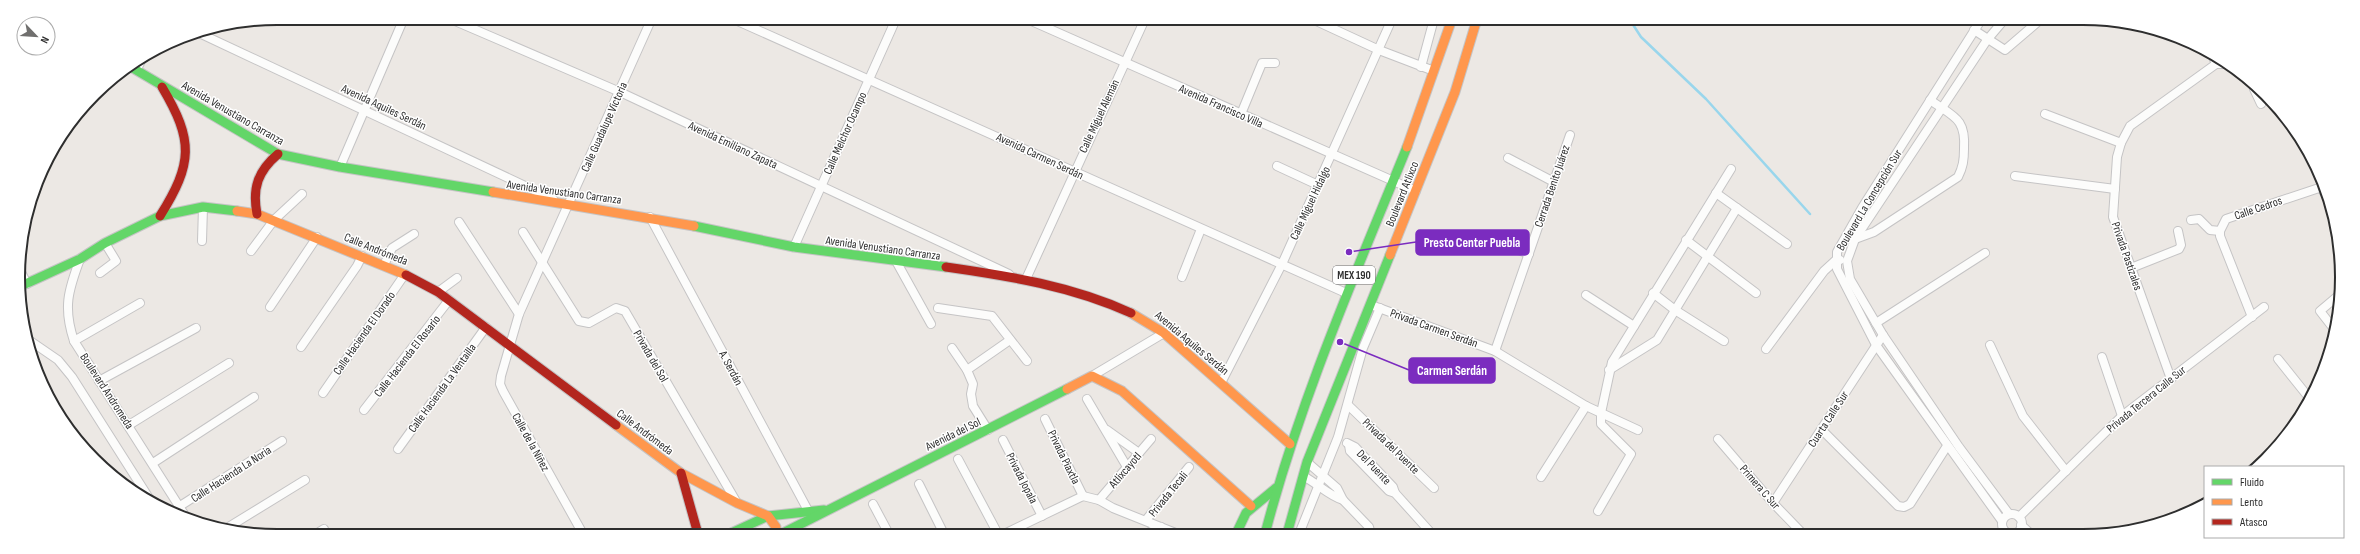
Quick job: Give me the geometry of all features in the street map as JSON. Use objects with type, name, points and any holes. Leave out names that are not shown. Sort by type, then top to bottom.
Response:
[{"type":"main road","name":"Boulevard Atlixco","points":[[1266,529],[1276,488],[1290,444],[1346,294],[1392,182],[1450,25]]},
{"type":"main road","name":"Boulevard Atlixco","points":[[1288,529],[1307,462],[1365,320],[1375,307],[1416,191],[1456,92],[1476,25]]},
{"type":"main road","name":"Avenida Venustiano Carranza","points":[[138,66],[162,85],[278,154],[340,168],[524,198],[570,203],[650,217],[794,247],[1016,277]]},
{"type":"main road","points":[[160,216],[175,195],[182,176],[187,153],[185,129],[176,109],[162,85]]},
{"type":"main road","points":[[257,214],[253,201],[254,187],[259,174],[267,162],[278,154]]},
{"type":"main road","name":"Calle Andrómeda","points":[[25,284],[80,259],[105,243],[160,216],[203,207],[257,214],[384,264],[438,292],[681,473],[737,503],[768,516]]},
{"type":"main road","name":"Avenida Aquiles Serdán","points":[[1016,277],[1115,305],[1140,317],[1164,333],[1290,444]]},
{"type":"main road","points":[[1092,376],[1122,391],[1251,506]]},
{"type":"main road","name":"Avenida del Sol","points":[[740,529],[768,516],[810,515],[825,510],[988,430],[1092,376]]},
{"type":"main road","points":[[681,473],[697,529]]},
{"type":"main road","points":[[1238,529],[1243,517],[1251,506],[1276,488]]},
{"type":"main road","name":"Avenida del Sol","points":[[797,529],[810,515]]},
{"type":"main road","points":[[768,516],[776,527],[776,529]]},
{"type":"street","points":[[340,168],[401,25]]},
{"type":"street","name":"Avenida Emiliano Zapata","points":[[464,25],[620,92],[1016,277]]},
{"type":"street","name":"Calle Guadalupe Victoria","points":[[508,345],[518,314],[570,203],[649,25]]},
{"type":"street","name":"Avenida Carmen Serdán","points":[[747,25],[869,78],[1073,172],[1282,264],[1346,294]]},
{"type":"street","name":"Calle Melchor Ocampo","points":[[794,247],[893,25]]},
{"type":"street","name":"Avenida Francisco Villa","points":[[1041,25],[1392,182],[1416,191]]},
{"type":"street","name":"Calle Miguel Alemán","points":[[1026,279],[1073,172],[1142,25]]},
{"type":"street","points":[[1325,25],[1379,50],[1434,71]]},
{"type":"street","name":"Calle Miguel Hidalgo","points":[[1221,383],[1282,264],[1389,25]]},
{"type":"street","points":[[1422,67],[1432,25]]},
{"type":"street","name":"Boulevard La Concepción Sur","points":[[1978,25],[1862,208],[1837,252],[1836,260],[1837,269],[1876,345],[2002,520]]},
{"type":"street","name":"Boulevard La Concepción Sur","points":[[2000,25],[1987,40],[1943,109],[1855,239],[1847,260],[1850,279],[1952,449],[2009,514]]},
{"type":"street","points":[[1974,30],[1987,40],[2005,50],[2034,25]]},
{"type":"street","name":"Avenida Aquiles Serdán","points":[[204,36],[560,202]]},
{"type":"street","points":[[1241,114],[1262,63],[1275,64]]},
{"type":"street","name":"Privada Pastizales","points":[[2171,379],[2113,217],[2117,157],[2121,143],[2130,126],[2216,64]]},
{"type":"street","points":[[2256,95],[2261,104]]},
{"type":"street","points":[[1855,239],[1874,232],[1958,177],[1963,167],[1966,132],[1962,123],[1930,100]]},
{"type":"street","points":[[2044,114],[2121,143]]},
{"type":"street","name":"Cerrada Benito Juárez","points":[[1495,351],[1570,135]]},
{"type":"street","points":[[1508,158],[1554,182]]},
{"type":"street","points":[[1277,166],[1318,185]]},
{"type":"street","points":[[1598,511],[1631,454],[1602,426],[1601,413],[1609,370],[1653,293],[1731,169]]},
{"type":"street","points":[[2015,176],[2115,189]]},
{"type":"street","name":"Calle Cedros","points":[[2220,231],[2226,219],[2319,188]]},
{"type":"street","points":[[1716,193],[1787,244]]},
{"type":"street","points":[[251,251],[274,220],[302,194]]},
{"type":"street","points":[[202,241],[203,207]]},
{"type":"street","points":[[1609,370],[1657,340],[1737,208]]},
{"type":"street","name":"A. Serdán","points":[[650,217],[810,515]]},
{"type":"street","points":[[2191,220],[2199,218],[2210,230],[2220,231],[2220,236],[2252,316]]},
{"type":"street","points":[[459,222],[518,314]]},
{"type":"street","points":[[1182,277],[1201,229]]},
{"type":"street","points":[[2131,268],[2179,249],[2181,246],[2178,231]]},
{"type":"street","points":[[523,232],[542,264]]},
{"type":"street","points":[[384,264],[392,248],[414,234]]},
{"type":"street","points":[[270,307],[317,237]]},
{"type":"street","points":[[1485,237],[1529,254]]},
{"type":"street","points":[[1686,240],[1708,255],[1756,293]]},
{"type":"street","points":[[100,273],[116,261],[105,243]]},
{"type":"street","points":[[1876,324],[1985,253]]},
{"type":"street","points":[[301,347],[357,266],[362,256]]},
{"type":"street","name":"Boulevard Andromeda","points":[[80,259],[69,289],[67,306],[68,322],[74,341],[182,510]]},
{"type":"street","points":[[1766,349],[1824,271],[1836,260],[1847,260]]},
{"type":"street","points":[[896,261],[931,324]]},
{"type":"street","name":"Privada del Sol","points":[[542,264],[579,321],[589,323],[616,308],[625,312],[737,503]]},
{"type":"street","name":"Calle Hacienda El Dorado","points":[[323,393],[405,274]]},
{"type":"street","points":[[438,292],[457,278]]},
{"type":"street","points":[[1653,293],[1675,310],[1724,341]]},
{"type":"street","points":[[1586,295],[1634,326]]},
{"type":"street","name":"Calle Hacienda El Rosario","points":[[364,410],[449,300]]},
{"type":"street","points":[[2330,324],[2320,311],[2334,300]]},
{"type":"street","points":[[74,341],[140,303]]},
{"type":"street","points":[[1301,529],[1318,483],[1338,437],[1363,348],[1372,328],[1375,307]]},
{"type":"street","name":"Privada Carmen Serdán","points":[[1375,307],[1495,351],[1586,406],[1638,430]]},
{"type":"street","name":"Privada Tercera Calle Sur","points":[[2019,517],[2122,416],[2264,307]]},
{"type":"street","points":[[938,308],[992,316],[1027,361]]},
{"type":"street","points":[[1365,320],[1372,328]]},
{"type":"street","name":"Calle Hacienda La Ventailla","points":[[398,449],[486,327]]},
{"type":"street","points":[[99,381],[196,328]]},
{"type":"street","name":"Avenida del Sol","points":[[1092,376],[1164,333]]},
{"type":"street","name":"Cuarta Calle Sur","points":[[1773,503],[1883,335]]},
{"type":"street","points":[[967,370],[1010,340]]},
{"type":"street","name":"Boulevard Andromeda","points":[[34,344],[58,360],[72,377],[145,491]]},
{"type":"street","name":"Calle de la Niñez","points":[[508,345],[500,384],[580,529]]},
{"type":"street","points":[[1990,345],[2023,416],[2066,471]]},
{"type":"street","points":[[952,348],[967,370],[973,384],[971,394],[974,406],[988,430]]},
{"type":"street","points":[[2102,357],[2122,416]]},
{"type":"street","points":[[2278,359],[2306,394]]},
{"type":"street","points":[[129,425],[229,363]]},
{"type":"street","points":[[153,463],[254,397]]},
{"type":"street","points":[[1087,399],[1127,467]]},
{"type":"street","name":"Privada del Puente","points":[[1348,405],[1434,488]]},
{"type":"street","points":[[1541,477],[1586,406]]},
{"type":"street","name":"Privada Piaxtla","points":[[1045,419],[1083,496]]},
{"type":"street","points":[[1105,428],[1139,453]]},
{"type":"street","points":[[1822,430],[1898,506],[1904,507],[1910,504],[1952,449]]},
{"type":"street","name":"Del Puente","points":[[1338,437],[1348,445],[1354,447],[1388,481],[1395,493],[1427,529]]},
{"type":"street","name":"Primera C Sur","points":[[1718,439],[1773,503],[1798,529]]},
{"type":"street","name":"Calle Hacienda La Noria","points":[[182,510],[282,440]]},
{"type":"street","name":"Privada Jopala","points":[[1003,440],[1042,516]]},
{"type":"street","name":"Atlixcayotl","points":[[1099,500],[1151,440]]},
{"type":"street","points":[[958,459],[995,529]]},
{"type":"street","points":[[1307,462],[1337,488],[1343,500],[1370,529]]},
{"type":"street","name":"Privada Tecali","points":[[1146,520],[1189,467]]},
{"type":"street","points":[[1303,476],[1318,483],[1337,498],[1343,500]]},
{"type":"street","points":[[232,525],[305,480]]},
{"type":"street","points":[[919,484],[942,529]]},
{"type":"street","points":[[1015,529],[1083,496],[1099,500],[1113,508],[1165,529]]},
{"type":"street","points":[[873,504],[886,529]]},
{"type":"street","points":[[2005,529],[2002,526],[2002,520],[2009,514],[2019,517],[2021,525],[2025,529]]},
{"type":"street","points":[[2019,529],[2021,525]]},
{"type":"street","points":[[1156,529],[1161,527]]},
{"type":"waterway","points":[[1633,25],[1641,37],[1706,99],[1810,214]]},
{"type":"traffic: fast","points":[[134,69],[278,154],[340,167],[493,192]]},
{"type":"traffic: fast","points":[[1266,529],[1279,484],[1312,386],[1348,290],[1407,147]]},
{"type":"traffic: fast","points":[[25,284],[80,259],[105,243],[160,216],[203,207],[237,211]]},
{"type":"traffic: fast","points":[[694,226],[794,247],[946,267]]},
{"type":"traffic: fast","points":[[1288,529],[1307,462],[1390,255]]},
{"type":"traffic: fast","points":[[791,529],[1067,389]]},
{"type":"traffic: fast","points":[[1238,529],[1246,513],[1276,488]]},
{"type":"traffic: fast","points":[[740,529],[768,516],[824,510]]},
{"type":"traffic: slow","points":[[1407,147],[1450,25]]},
{"type":"traffic: slow","points":[[1390,255],[1455,92],[1475,25]]},
{"type":"traffic: slow","points":[[493,192],[694,226]]},
{"type":"traffic: slow","points":[[237,211],[257,214],[406,275]]},
{"type":"traffic: slow","points":[[1131,313],[1164,333],[1290,444]]},
{"type":"traffic: slow","points":[[1067,389],[1092,376],[1122,391],[1251,506]]},
{"type":"traffic: slow","points":[[616,425],[681,473],[737,503],[768,516],[776,527],[776,529]]},
{"type":"traffic: jam","points":[[160,216],[179,181],[184,166],[185,152],[184,138],[180,122],[162,87]]},
{"type":"traffic: jam","points":[[257,214],[255,196],[258,181],[271,160],[278,154]]},
{"type":"traffic: jam","points":[[946,267],[1040,283],[1086,296],[1131,313]]},
{"type":"traffic: jam","points":[[406,275],[438,292],[616,425]]},
{"type":"traffic: jam","points":[[681,473],[697,529]]},
{"type":"place","name":"Presto Center Puebla","points":[[1349,252]]},
{"type":"place","name":"Carmen Serdán","points":[[1340,342]]}]
